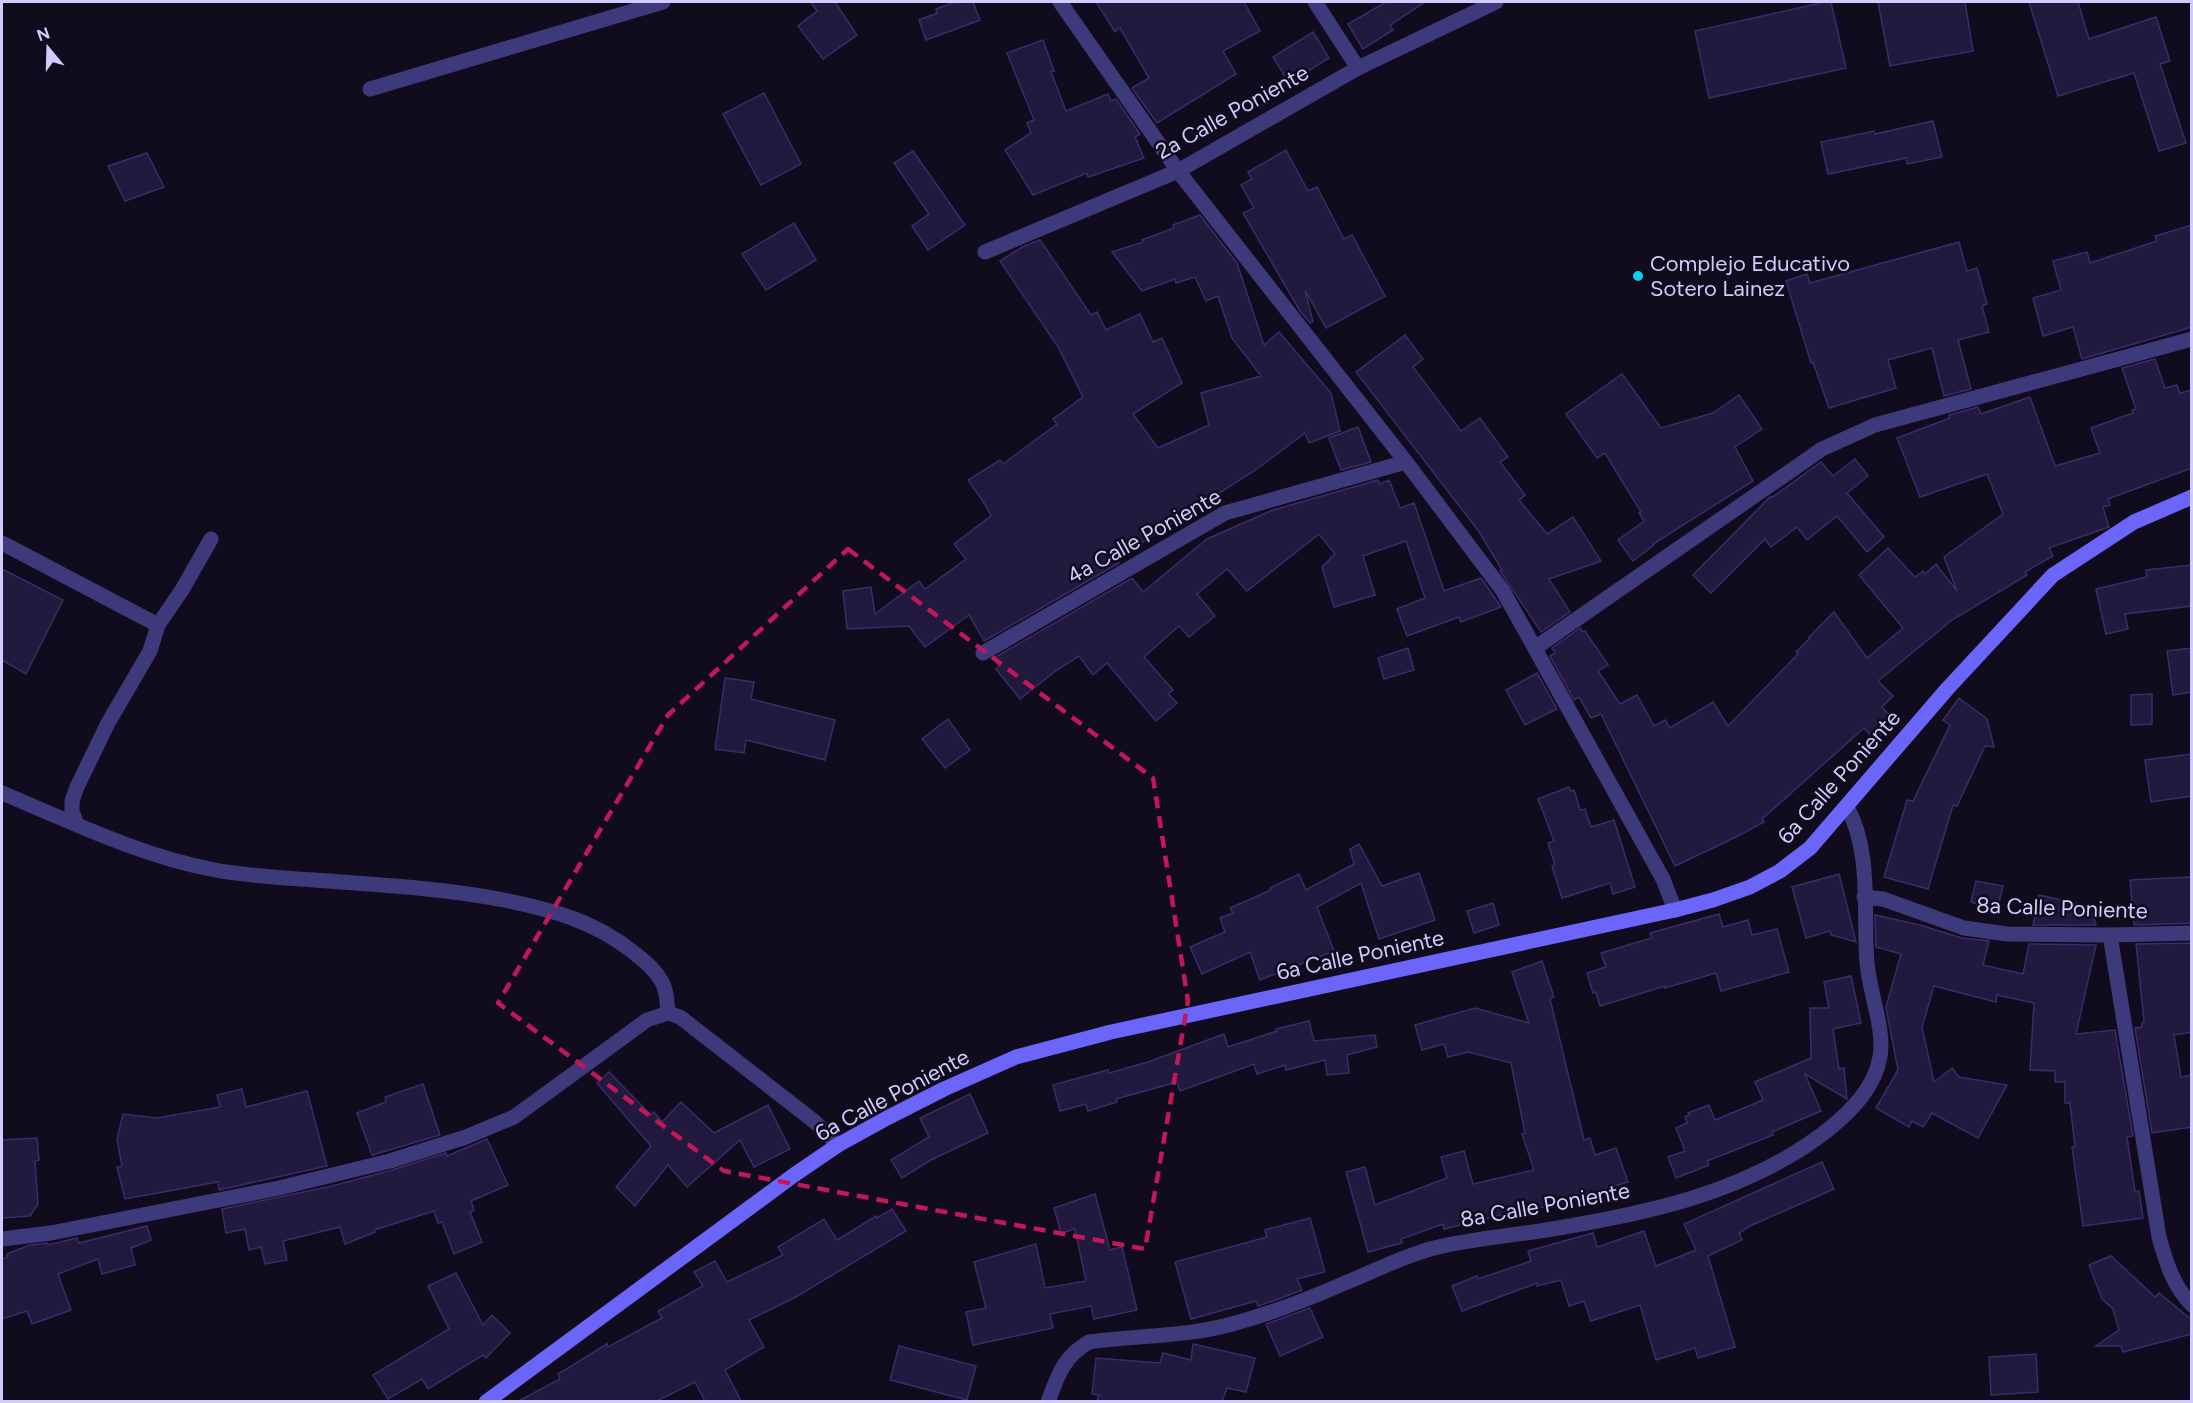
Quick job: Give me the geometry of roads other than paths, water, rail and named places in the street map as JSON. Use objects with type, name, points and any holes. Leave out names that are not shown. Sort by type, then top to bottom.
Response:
[{"type":"street","points":[[370,88],[663,2]]},
{"type":"street","points":[[1060,2],[1178,171],[1406,462],[1503,591],[1663,879],[1675,910]]},
{"type":"street","points":[[1315,2],[1358,68]]},
{"type":"street","name":"2a Calle Poniente","points":[[985,252],[1178,171],[1358,68],[1496,2]]},
{"type":"street","points":[[1534,648],[1822,449],[1875,424],[2192,339]]},
{"type":"street","name":"4a Calle Poniente","points":[[983,653],[1225,513],[1406,462]]},
{"type":"street","name":"6a Calle Poniente","points":[[486,1401],[838,1145],[944,1089],[1016,1057],[1111,1032],[1675,910],[1750,887],[1780,872],[1810,848],[1948,688],[2053,575],[2134,522],[2192,497]]},
{"type":"street","points":[[76,825],[72,801],[77,787],[108,723],[150,651],[158,625],[182,590],[211,539]]},
{"type":"street","points":[[2,543],[158,625]]},
{"type":"street","points":[[2,792],[76,825],[124,843],[215,870],[255,876],[471,894],[534,906],[582,920],[619,941],[651,967],[662,983],[667,996],[668,1012]]},
{"type":"street","name":"8a Calle Poniente","points":[[1048,1401],[1066,1359],[1076,1349],[1089,1342],[1213,1329],[1280,1308],[1342,1285],[1403,1258],[1434,1248],[1607,1219],[1708,1194],[1773,1165],[1812,1142],[1838,1122],[1862,1097],[1875,1076],[1881,1055],[1867,965],[1863,855],[1856,822],[1847,807]]},
{"type":"street","name":"8a Calle Poniente","points":[[1864,897],[1882,899],[1964,928],[2007,934],[2192,933]]},
{"type":"street","points":[[2110,935],[2159,1238],[2166,1264],[2183,1296],[2192,1305]]},
{"type":"street","points":[[2,1239],[51,1233],[279,1188],[390,1161],[466,1137],[514,1116],[647,1020],[668,1012],[680,1017],[815,1122],[838,1145]]},
{"type":"place","name":"Complejo Educativo Sotero Lainez","points":[[1638,276]]}]
